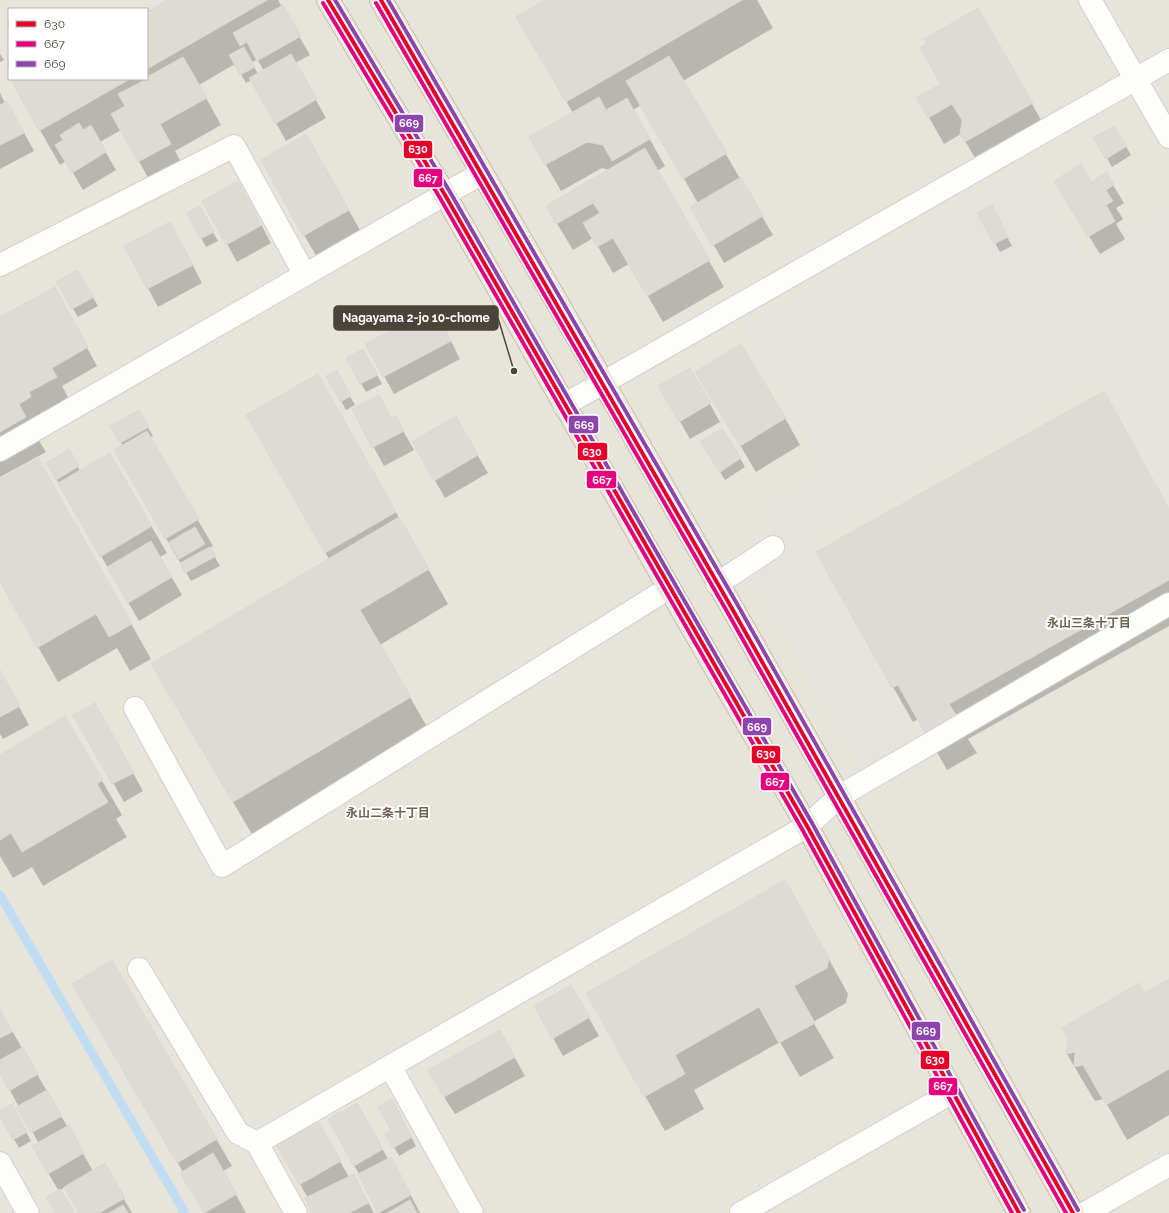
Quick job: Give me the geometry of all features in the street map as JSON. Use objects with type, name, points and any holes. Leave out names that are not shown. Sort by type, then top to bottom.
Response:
[{"type":"highway","points":[[328,0],[445,195],[564,405],[807,826],[1019,1213]]},
{"type":"highway","points":[[380,0],[482,173],[840,796],[1073,1213]]},
{"type":"street","points":[[1090,0],[1169,137]]},
{"type":"street","points":[[564,405],[1169,60]]},
{"type":"street","points":[[0,265],[234,146],[305,276]]},
{"type":"street","points":[[0,450],[482,173]]},
{"type":"street","points":[[717,584],[773,547]]},
{"type":"street","points":[[135,708],[222,866],[669,588]]},
{"type":"street","points":[[257,1143],[807,826],[840,796],[1169,604]]},
{"type":"street","points":[[139,969],[238,1133],[257,1143],[296,1213]]},
{"type":"street","points":[[390,1066],[472,1213]]},
{"type":"street","points":[[741,1213],[953,1092]]},
{"type":"street","points":[[0,1163],[28,1213]]},
{"type":"street","points":[[1085,1213],[1169,1165]]},
{"type":"shaded area","points":[[0,0],[1169,0],[1169,1213],[0,1213]]},
{"type":"shaded area","points":[[1031,164],[1081,259],[1169,208],[1169,490],[1104,372],[803,546],[917,736],[864,770],[739,553],[777,528],[764,506],[827,469],[746,328]]},
{"type":"building","points":[[167,0],[267,0],[148,68],[148,11]]},
{"type":"building","points":[[545,0],[742,0],[566,102],[516,17]]},
{"type":"building","points":[[283,5],[301,36],[257,61],[247,42],[240,46],[233,33]]},
{"type":"building","points":[[978,8],[1033,103],[965,142],[960,135],[962,120],[952,104],[928,118],[916,98],[941,84],[920,48],[927,43],[924,39]]},
{"type":"building","points":[[244,47],[255,67],[240,75],[229,55]]},
{"type":"building","points":[[291,54],[317,99],[275,124],[249,78]]},
{"type":"building","points":[[669,56],[727,153],[683,179],[626,81]]},
{"type":"building","points":[[183,57],[207,98],[160,124],[171,144],[138,162],[111,114],[125,106],[118,94],[145,80],[148,80],[148,76]]},
{"type":"building","points":[[16,80],[128,80],[39,131],[12,82]]},
{"type":"building","points":[[599,97],[606,110],[627,98],[650,139],[612,161],[603,145],[587,142],[545,165],[529,137]]},
{"type":"building","points":[[7,101],[24,133],[0,145],[0,105]]},
{"type":"building","points":[[79,123],[83,130],[91,125],[106,152],[72,173],[55,145],[63,140],[60,135]]},
{"type":"building","points":[[1114,126],[1127,146],[1106,159],[1093,138]]},
{"type":"building","points":[[306,134],[349,210],[303,236],[261,160]]},
{"type":"building","points":[[645,148],[710,260],[647,296],[613,238],[597,247],[583,223],[600,213],[593,203],[556,224],[546,206]]},
{"type":"building","points":[[1081,164],[1091,182],[1107,172],[1114,185],[1106,190],[1113,201],[1106,205],[1115,221],[1088,237],[1054,181]]},
{"type":"building","points":[[741,177],[763,216],[712,246],[690,207]]},
{"type":"building","points":[[238,181],[262,225],[226,245],[202,201]]},
{"type":"building","points":[[992,205],[1008,237],[994,244],[977,213]]},
{"type":"building","points":[[200,206],[214,232],[200,239],[187,213]]},
{"type":"building","points":[[170,222],[193,265],[147,289],[124,246]]},
{"type":"building","points":[[77,270],[94,297],[72,309],[56,282]]},
{"type":"building","points":[[55,287],[88,347],[52,368],[18,307]]},
{"type":"building","points":[[18,307],[57,377],[29,392],[31,397],[19,404],[26,417],[0,432],[0,317]]},
{"type":"building","points":[[434,308],[451,341],[383,377],[365,344]]},
{"type":"building","points":[[741,344],[786,418],[740,446],[695,372]]},
{"type":"building","points":[[363,349],[378,375],[360,384],[346,358]]},
{"type":"building","points":[[690,368],[711,403],[679,422],[658,386]]},
{"type":"building","points":[[337,370],[351,396],[340,402],[326,376]]},
{"type":"building","points":[[318,374],[396,512],[325,553],[246,415]]},
{"type":"building","points":[[1104,391],[1169,509],[1169,580],[949,704],[958,718],[926,735],[898,685],[892,688],[816,552]]},
{"type":"building","points":[[379,395],[391,418],[396,416],[404,431],[372,448],[352,409]]},
{"type":"building","points":[[139,410],[149,427],[120,443],[110,426]]},
{"type":"building","points":[[456,416],[478,455],[434,481],[412,442]]},
{"type":"building","points":[[722,428],[741,458],[720,472],[700,442]]},
{"type":"building","points":[[147,431],[199,519],[165,539],[114,450]]},
{"type":"building","points":[[69,449],[79,466],[56,480],[46,463]]},
{"type":"building","points":[[110,453],[152,526],[100,557],[58,483]]},
{"type":"building","points":[[38,458],[132,624],[109,637],[96,614],[37,648],[0,582],[0,479]]},
{"type":"building","points":[[399,517],[429,569],[360,610],[411,697],[233,802],[151,664]]},
{"type":"building","points":[[195,527],[205,544],[179,559],[169,542]]},
{"type":"building","points":[[151,541],[172,577],[128,603],[107,567]]},
{"type":"building","points":[[210,547],[216,556],[185,573],[180,563]]},
{"type":"building","points":[[0,670],[20,706],[0,717]]},
{"type":"building","points":[[95,703],[134,773],[112,784],[73,715]]},
{"type":"building","points":[[65,716],[103,780],[97,784],[108,802],[22,852],[11,833],[0,840],[0,755]]},
{"type":"building","points":[[785,880],[829,958],[827,968],[794,986],[815,1023],[779,1043],[759,1007],[675,1055],[685,1074],[644,1097],[586,993]]},
{"type":"building","points":[[112,960],[217,1139],[177,1163],[72,984]]},
{"type":"building","points":[[1169,979],[1169,1069],[1106,1105],[1083,1065],[1074,1067],[1075,1052],[1066,1054],[1068,1039],[1062,1028],[1139,983],[1145,993]]},
{"type":"building","points":[[571,985],[590,1017],[552,1039],[534,1006]]},
{"type":"building","points":[[0,1009],[12,1032],[0,1038]]},
{"type":"building","points":[[500,1030],[515,1057],[444,1097],[428,1070]]},
{"type":"building","points":[[23,1047],[38,1074],[9,1091],[0,1074],[0,1060]]},
{"type":"building","points":[[47,1090],[62,1116],[31,1133],[16,1107]]},
{"type":"building","points":[[392,1099],[412,1137],[393,1148],[385,1134],[391,1130],[378,1107]]},
{"type":"building","points":[[357,1103],[383,1149],[354,1166],[328,1119]]},
{"type":"building","points":[[12,1104],[27,1132],[13,1140],[0,1117],[0,1110]]},
{"type":"building","points":[[319,1123],[341,1161],[299,1185],[277,1146]]},
{"type":"building","points":[[69,1125],[84,1153],[48,1174],[32,1146]]},
{"type":"building","points":[[213,1153],[237,1194],[204,1213],[180,1173]]},
{"type":"building","points":[[391,1157],[411,1195],[378,1213],[358,1174]]},
{"type":"building","points":[[105,1163],[125,1198],[99,1213],[79,1213],[64,1187]]},
{"type":"building","points":[[354,1174],[368,1203],[349,1213],[312,1213],[305,1198]]},
{"type":"building","points":[[60,1189],[75,1213],[56,1213],[46,1197]]},
{"type":"building","points":[[410,1200],[417,1213],[387,1213]]},
{"type":"building","points":[[123,1205],[128,1213],[109,1213]]},
{"type":"waterway","points":[[0,895],[185,1213]]},
{"type":"transit line","name":"630","points":[[328,0],[445,195],[807,826],[1019,1213]]},
{"type":"transit line","name":"669","points":[[335,0],[450,192],[812,823],[1024,1210]]},
{"type":"transit line","name":"630","points":[[381,0],[730,605],[1073,1213]]},
{"type":"transit line","name":"669","points":[[388,0],[736,602],[1078,1210]]},
{"type":"transit line","name":"667","points":[[323,3],[440,198],[802,829],[1012,1213]]},
{"type":"transit line","name":"667","points":[[376,3],[725,608],[1066,1213]]},
{"type":"place","name":"Nagayama 2-jo 10-chome","points":[[514,371]]},
{"type":"district","name":"永山三条十丁目","points":[[1089,623]]},
{"type":"district","name":"永山二条十丁目","points":[[388,813]]}]
